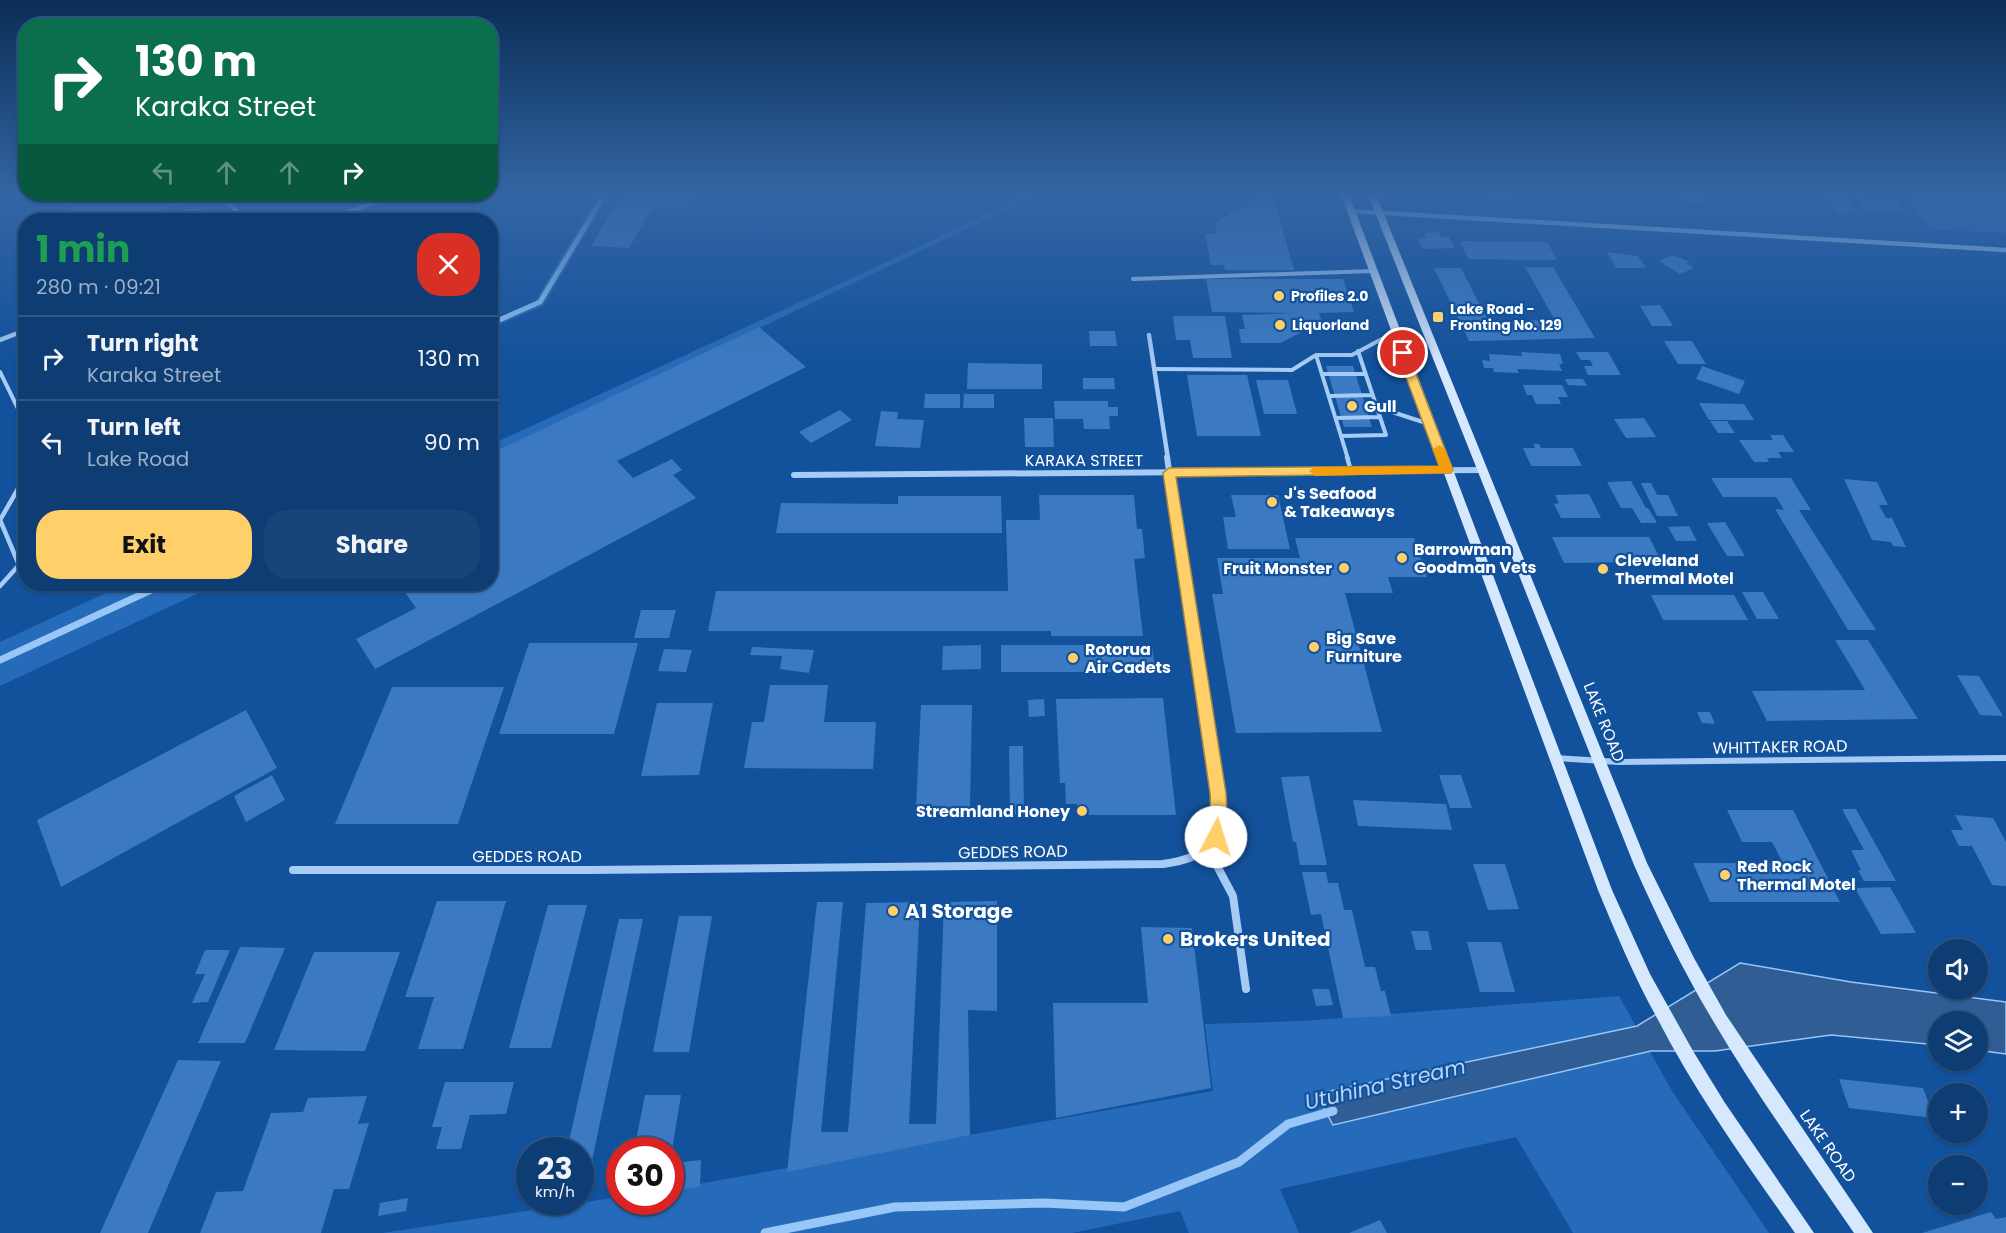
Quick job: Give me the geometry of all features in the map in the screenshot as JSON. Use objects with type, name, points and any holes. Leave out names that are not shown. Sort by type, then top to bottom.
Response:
[{"type":"main road","points":[[1364,250],[1554,758],[1605,890],[1642,974],[1671,1030],[1704,1085],[1805,1233]]},
{"type":"main road","name":"LAKE ROAD","points":[[1394,250],[1641,865],[1692,969],[1755,1073],[1864,1233]]},
{"type":"street","points":[[0,340],[18,333]]},
{"type":"street","points":[[1149,335],[1218,793],[1220,821],[1216,837],[1208,849],[1233,896],[1246,989]]},
{"type":"street","name":"KARAKA STREET","points":[[794,475],[1482,470]]},
{"type":"street","name":"WHITTAKER ROAD","points":[[1554,758],[1598,761],[2006,758]]},
{"type":"street","name":"GEDDES ROAD","points":[[292,870],[590,870],[1163,864],[1193,858],[1208,849]]},
{"type":"lane","points":[[1133,279],[1372,271]]},
{"type":"lane","points":[[1154,369],[1292,370],[1316,356],[1352,355],[1395,332]]},
{"type":"lane","points":[[1341,436],[1386,435],[1358,351]]},
{"type":"lane","points":[[1316,356],[1351,471]]},
{"type":"lane","points":[[0,372],[18,408]]},
{"type":"lane","points":[[1322,374],[1365,374]]},
{"type":"lane","points":[[1329,396],[1372,395]]},
{"type":"lane","points":[[1377,407],[1430,424]]},
{"type":"lane","points":[[1336,418],[1380,417]]},
{"type":"lane","points":[[18,489],[0,519],[18,563]]},
{"type":"lane","points":[[0,586],[18,566]]},
{"type":"shaded area","points":[[566,250],[577,250],[543,306],[498,325],[498,318],[535,302]]},
{"type":"shaded area","points":[[912,250],[923,250],[498,453],[498,441]]},
{"type":"shaded area","points":[[110,591],[203,591],[0,686],[0,642]]},
{"type":"shaded area","points":[[1619,996],[1672,1091],[1769,1233],[1573,1233],[1516,1137],[1280,1189],[1299,1233],[1189,1233],[1180,1211],[1072,1233],[382,1233],[516,1213],[516,1215],[594,1215],[594,1201],[606,1199],[606,1215],[684,1215],[684,1187],[1213,1091],[1205,1024],[1302,1021]]},
{"type":"water","points":[[1740,963],[1851,982],[1928,992],[1928,999],[1983,999],[2006,1002],[2006,1054],[1988,1052],[1988,1011],[1928,1011],[1928,1044],[1831,1035],[1715,1051],[1651,1051],[1333,1125],[1316,1094],[1637,1026]]},
{"type":"building","points":[[1208,250],[1288,250],[1294,270],[1225,270],[1224,265],[1211,265]]},
{"type":"building","points":[[1464,250],[1551,250],[1557,260],[1468,259]]},
{"type":"building","points":[[1607,252],[1638,256],[1646,268],[1616,268]]},
{"type":"building","points":[[1673,255],[1690,262],[1686,263],[1694,268],[1680,274],[1659,261]]},
{"type":"building","points":[[1525,267],[1553,267],[1595,338],[1469,341],[1434,268],[1461,268],[1488,321],[1555,320]]},
{"type":"building","name":"Profiles 2.0","points":[[1206,279],[1343,279],[1354,312],[1319,313],[1322,322],[1280,343],[1241,343],[1239,329],[1245,329],[1242,315],[1297,313],[1212,312]]},
{"type":"building","points":[[1660,305],[1673,326],[1652,326],[1640,306]]},
{"type":"building","points":[[1173,316],[1225,316],[1232,358],[1193,358],[1190,340],[1176,340]]},
{"type":"building","points":[[759,327],[806,367],[617,461],[633,478],[672,459],[682,470],[673,475],[696,498],[375,669],[356,639],[416,608],[404,591],[498,591],[498,450]]},
{"type":"building","points":[[1089,331],[1115,331],[1117,346],[1090,346]]},
{"type":"building","points":[[1664,341],[1692,341],[1706,364],[1678,364]]},
{"type":"building","points":[[1521,352],[1560,354],[1563,364],[1559,364],[1562,371],[1517,369],[1519,373],[1494,372],[1493,368],[1484,368],[1482,360],[1490,361],[1489,354],[1522,356]]},
{"type":"building","points":[[1576,352],[1608,352],[1621,375],[1588,375],[1584,366],[1593,366],[1590,360],[1581,360]]},
{"type":"building","points":[[968,363],[1042,364],[1042,389],[967,389]]},
{"type":"building","points":[[1326,366],[1353,366],[1372,427],[1344,427]]},
{"type":"building","points":[[1702,366],[1745,381],[1739,394],[1696,379]]},
{"type":"building","points":[[1187,375],[1247,375],[1261,436],[1197,436]]},
{"type":"building","points":[[1083,378],[1114,378],[1115,389],[1083,389]]},
{"type":"building","points":[[1565,379],[1583,379],[1587,386],[1568,385]]},
{"type":"building","points":[[1256,380],[1288,380],[1297,414],[1264,414]]},
{"type":"building","points":[[1523,385],[1562,385],[1568,397],[1558,397],[1561,404],[1536,404],[1532,395],[1527,395]]},
{"type":"building","points":[[925,394],[960,394],[960,408],[924,408]]},
{"type":"building","points":[[964,394],[994,394],[994,408],[963,408]]},
{"type":"building","points":[[1054,401],[1108,401],[1108,407],[1118,407],[1118,416],[1109,416],[1110,429],[1084,429],[1083,419],[1055,419]]},
{"type":"building","points":[[1699,403],[1744,404],[1754,420],[1709,420]]},
{"type":"building","points":[[840,410],[852,420],[811,443],[799,432]]},
{"type":"building","points":[[881,411],[898,412],[897,419],[924,420],[920,448],[875,446]]},
{"type":"building","points":[[1024,418],[1053,418],[1054,447],[1025,447]]},
{"type":"building","points":[[1644,418],[1656,437],[1626,438],[1614,419]]},
{"type":"building","points":[[1710,421],[1727,421],[1735,433],[1718,433]]},
{"type":"building","points":[[1770,435],[1783,435],[1794,452],[1778,452],[1782,458],[1767,458],[1769,462],[1754,462],[1739,440],[1773,440]]},
{"type":"building","points":[[1533,444],[1539,444],[1541,448],[1573,448],[1582,466],[1531,466],[1523,448],[1535,448]]},
{"type":"building","points":[[1711,478],[1791,478],[1811,510],[1799,510],[1876,630],[1848,630],[1775,509],[1784,510],[1776,497],[1723,497]]},
{"type":"building","points":[[1844,479],[1877,482],[1888,505],[1879,505],[1886,518],[1892,518],[1906,547],[1893,546],[1891,542],[1872,540]]},
{"type":"building","points":[[1631,481],[1657,523],[1641,523],[1632,508],[1621,508],[1607,482]]},
{"type":"building","points":[[1641,483],[1651,483],[1657,495],[1668,495],[1678,516],[1657,516]]},
{"type":"building","points":[[1589,494],[1601,518],[1561,518],[1554,504],[1559,503],[1555,495]]},
{"type":"building","points":[[1039,495],[1134,495],[1137,529],[1142,529],[1145,558],[1134,559],[1143,636],[1051,636],[1051,631],[708,631],[716,591],[1008,591],[1006,520],[1040,520]]},
{"type":"building","points":[[1231,495],[1278,495],[1290,549],[1228,549],[1223,517],[1236,517]]},
{"type":"building","points":[[898,496],[1001,496],[1002,533],[776,533],[781,503],[898,504]]},
{"type":"building","points":[[1725,522],[1745,556],[1727,556],[1707,523]]},
{"type":"building","points":[[1689,526],[1697,541],[1676,541],[1668,527]]},
{"type":"building","points":[[1552,537],[1649,537],[1662,562],[1564,563]]},
{"type":"building","points":[[1295,538],[1414,538],[1427,577],[1388,577],[1393,593],[1345,593],[1382,732],[1236,733],[1212,594],[1223,594],[1217,558],[1300,558]]},
{"type":"building","points":[[1742,592],[1763,592],[1779,619],[1757,619]]},
{"type":"building","points":[[1651,595],[1734,595],[1748,620],[1663,620]]},
{"type":"building","points":[[641,610],[676,610],[669,638],[634,638]]},
{"type":"building","points":[[1835,640],[1868,640],[1918,719],[1767,721],[1752,691],[1865,690]]},
{"type":"building","points":[[529,643],[638,643],[614,734],[499,734]]},
{"type":"building","points":[[981,645],[981,669],[942,670],[943,646]]},
{"type":"building","points":[[1001,645],[1152,645],[1155,672],[1001,672]]},
{"type":"building","points":[[752,647],[814,650],[809,673],[780,669],[782,656],[750,655]]},
{"type":"building","points":[[664,649],[692,650],[686,672],[658,671]]},
{"type":"building","points":[[1957,675],[1979,676],[2003,716],[1980,715]]},
{"type":"building","points":[[770,685],[828,685],[824,722],[876,722],[873,769],[744,768],[752,722],[764,722]]},
{"type":"building","points":[[392,687],[504,687],[458,824],[335,824]]},
{"type":"building","points":[[1163,698],[1176,815],[1078,815],[1077,804],[1066,804],[1065,783],[1060,783],[1056,699]]},
{"type":"building","points":[[1044,699],[1045,716],[1029,717],[1028,700]]},
{"type":"building","points":[[657,703],[713,703],[699,775],[641,776]]},
{"type":"building","points":[[921,705],[972,705],[970,807],[916,807]]},
{"type":"building","points":[[246,710],[277,768],[61,887],[37,820]]},
{"type":"building","points":[[1697,712],[1710,712],[1715,724],[1702,723]]},
{"type":"building","points":[[1009,746],[1023,746],[1024,815],[1010,815]]},
{"type":"building","points":[[272,775],[285,800],[246,822],[234,796]]},
{"type":"building","points":[[1439,775],[1461,775],[1472,808],[1450,808]]},
{"type":"building","points":[[1309,776],[1327,865],[1300,865],[1296,842],[1293,842],[1281,777]]},
{"type":"building","points":[[1353,800],[1446,804],[1452,830],[1358,826]]},
{"type":"building","points":[[1842,809],[1856,809],[1896,881],[1864,881],[1851,850],[1864,850]]},
{"type":"building","points":[[1727,810],[1793,810],[1840,902],[1710,902],[1693,863],[1783,863],[1772,842],[1742,842]]},
{"type":"building","points":[[1955,815],[1993,818],[2006,842],[2006,886],[1992,885],[1972,846],[1959,846],[1951,830],[1963,830]]},
{"type":"building","points":[[1473,864],[1505,864],[1519,909],[1488,910]]},
{"type":"building","points":[[1302,872],[1326,872],[1328,883],[1338,883],[1344,910],[1352,910],[1365,967],[1375,967],[1381,991],[1385,991],[1391,1016],[1343,1018],[1321,914],[1311,915]]},
{"type":"building","points":[[1890,887],[1916,933],[1881,934],[1855,888]]},
{"type":"building","points":[[437,901],[506,901],[463,1049],[418,1049],[434,997],[405,997]]},
{"type":"building","points":[[997,901],[997,1011],[968,1010],[970,1135],[787,1172],[817,902],[843,902],[821,1132],[848,1132],[866,903],[920,902],[909,1124],[936,1124],[944,902]]},
{"type":"building","points":[[548,905],[587,905],[551,1048],[509,1048]]},
{"type":"building","points":[[679,916],[712,916],[689,1052],[653,1052]]},
{"type":"building","points":[[619,919],[643,919],[594,1151],[594,1137],[570,1137]]},
{"type":"building","points":[[1141,927],[1192,928],[1211,1088],[1056,1118],[1053,1003],[1148,1003]]},
{"type":"building","points":[[1411,931],[1428,931],[1432,950],[1416,950]]},
{"type":"building","points":[[1467,942],[1501,942],[1515,992],[1480,992]]},
{"type":"building","points":[[240,947],[285,948],[245,1043],[198,1043]]},
{"type":"building","points":[[205,950],[230,950],[208,1002],[192,1003],[205,974],[195,974]]},
{"type":"building","points":[[314,952],[400,952],[365,1051],[274,1050]]},
{"type":"building","points":[[1312,989],[1329,989],[1333,1005],[1316,1006]]},
{"type":"building","points":[[178,1060],[221,1061],[148,1233],[100,1233]]},
{"type":"building","points":[[1839,1079],[1923,1088],[1928,1102],[1928,1117],[1849,1108]]},
{"type":"building","points":[[445,1082],[514,1082],[506,1114],[470,1115],[461,1149],[436,1149],[442,1127],[432,1127]]},
{"type":"building","points":[[645,1095],[681,1095],[674,1137],[637,1137]]},
{"type":"building","points":[[367,1096],[358,1124],[369,1123],[349,1189],[334,1189],[321,1233],[200,1233],[216,1192],[243,1191],[271,1113],[303,1112],[308,1098]]},
{"type":"building","points":[[701,1160],[700,1187],[684,1189],[684,1162]]},
{"type":"building","points":[[408,1198],[406,1211],[378,1216],[380,1203]]},
{"type":"building","points":[[1991,1212],[1996,1219],[2006,1217],[2006,1233],[1922,1233],[1981,1215],[1988,1215]]},
{"type":"building","points":[[1380,1220],[1387,1233],[1349,1233]]},
{"type":"waterway","points":[[498,320],[540,302],[571,250]]},
{"type":"waterway","points":[[0,660],[149,591]]},
{"type":"waterway","name":"Utuhina Stream","points":[[765,1233],[895,1207],[1044,1203],[1124,1207],[1239,1162],[1288,1124],[1333,1111]]},
{"type":"slow traffic","points":[[1315,471],[1447,470],[1439,449]]},
{"type":"place","name":"Profiles 2.0","points":[[1279,296]]},
{"type":"place","name":"Lake Road - Fronting No. 129","points":[[1438,317]]},
{"type":"place","name":"Liquorland","points":[[1280,325]]},
{"type":"place","name":"Gull","points":[[1352,406]]},
{"type":"place","name":"J's Seafood & Takeaways","points":[[1272,502]]},
{"type":"place","name":"Barrowman Goodman Vets","points":[[1402,558]]},
{"type":"place","name":"Fruit Monster","points":[[1344,568]]},
{"type":"place","name":"Cleveland Thermal Motel","points":[[1603,569]]},
{"type":"place","name":"Big Save Furniture","points":[[1314,647]]},
{"type":"place","name":"Rotorua Air Cadets","points":[[1073,658]]},
{"type":"place","name":"Streamland Honey","points":[[1082,811]]},
{"type":"place","name":"Red Rock Thermal Motel","points":[[1725,875]]},
{"type":"place","name":"A1 Storage","points":[[893,911]]},
{"type":"place","name":"Brokers United","points":[[1168,939]]},
{"type":"route","points":[[1216,837],[1220,821],[1218,793],[1169,473],[1447,470],[1403,353]]}]
